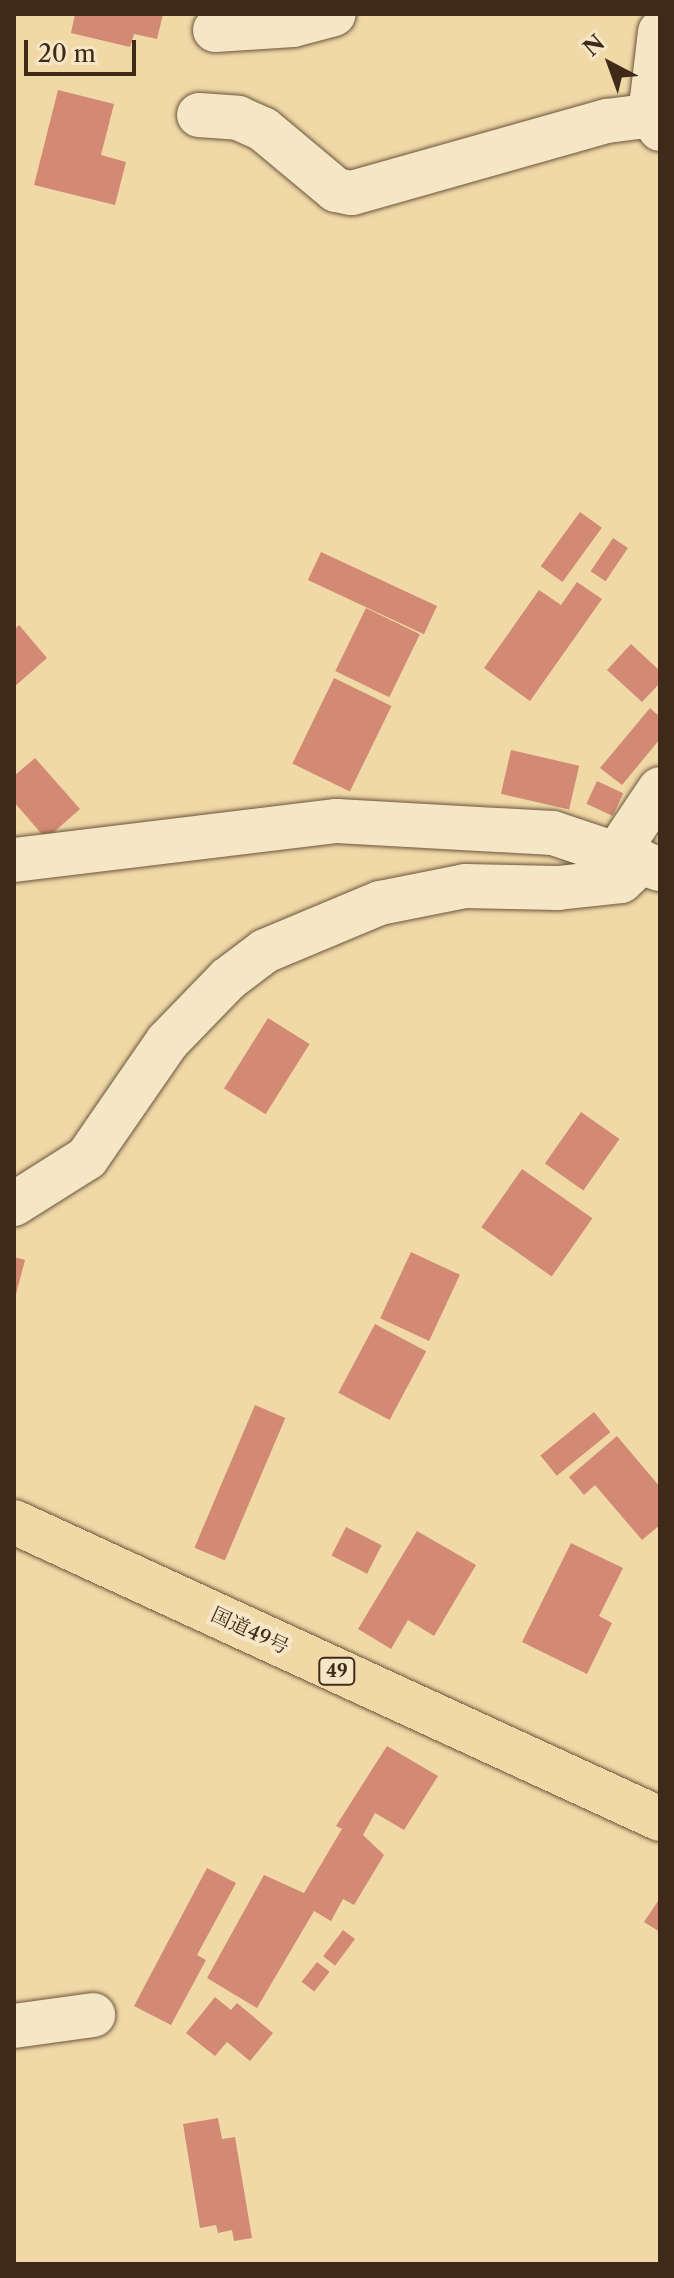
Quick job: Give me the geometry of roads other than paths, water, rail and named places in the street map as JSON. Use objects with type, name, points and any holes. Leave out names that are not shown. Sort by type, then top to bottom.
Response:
[{"type":"highway","name":"国道49号","points":[[14,1522],[660,1819]]},
{"type":"street","points":[[215,30],[293,25],[334,14]]},
{"type":"street","points":[[199,115],[238,118],[263,129],[336,190],[352,193],[607,121],[657,122],[652,86],[660,32]]},
{"type":"street","points":[[14,1204],[87,1158],[167,1042],[228,979],[265,951],[380,903],[465,886],[558,888],[621,881],[639,861],[660,789]]},
{"type":"street","points":[[14,860],[337,821],[553,833],[639,861]]},
{"type":"street","points":[[14,2026],[93,2015]]}]
